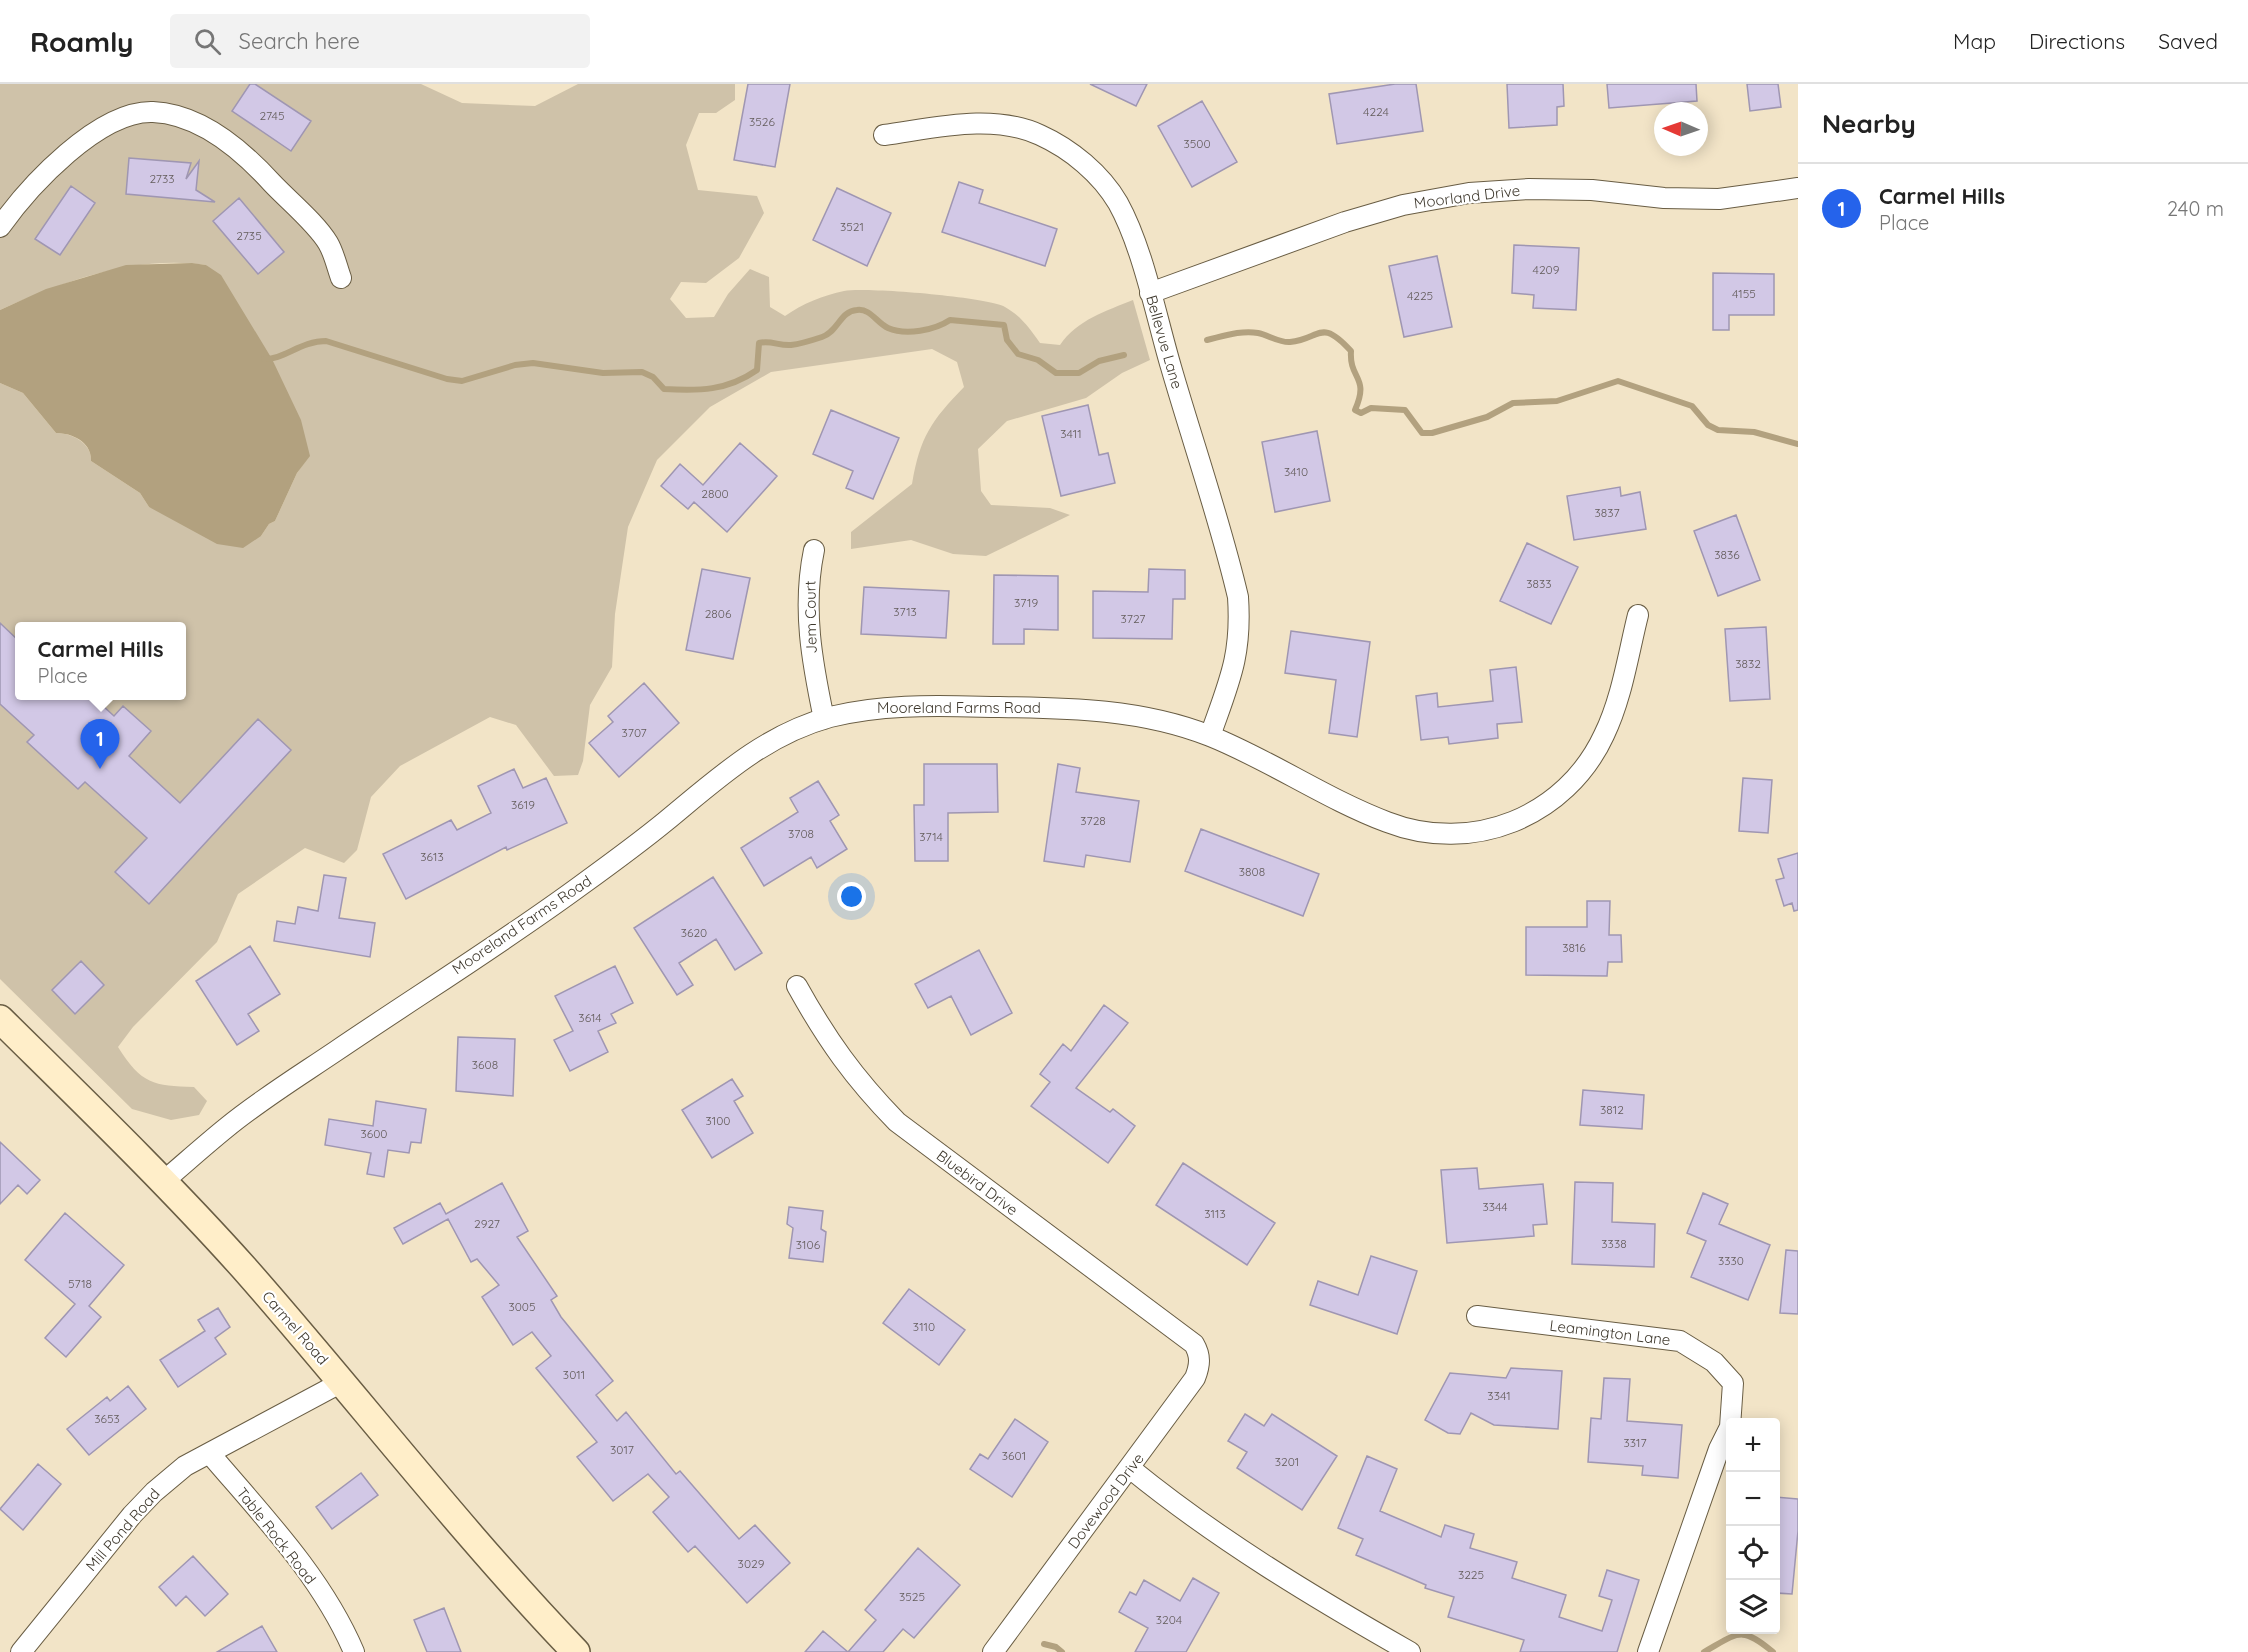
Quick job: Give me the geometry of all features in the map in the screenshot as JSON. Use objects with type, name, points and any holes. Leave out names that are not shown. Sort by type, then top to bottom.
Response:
[{"type":"main road","name":"Carmel Road","points":[[4,1030],[165,1180],[342,1382],[482,1550],[576,1652]]},
{"type":"street","points":[[0,226],[57,161],[110,122],[152,112],[189,120],[210,129],[263,172],[328,243],[341,278]]},
{"type":"street","name":"Bellevue Lane","points":[[884,135],[985,123],[1013,126],[1061,146],[1086,165],[1117,201],[1129,225],[1150,293],[1238,597],[1239,647],[1235,666],[1210,736]]},
{"type":"street","name":"Moorland Drive","points":[[1150,293],[1346,222],[1403,205],[1469,193],[1529,189],[1592,190],[1664,198],[1719,199],[1798,188]]},
{"type":"street","name":"Jem Court","points":[[814,550],[808,609],[809,643],[824,719]]},
{"type":"street","name":"Mooreland Farms Road","points":[[165,1180],[228,1126],[576,889],[654,831],[733,765],[786,733],[824,719],[874,708],[922,705],[1070,708],[1115,712],[1165,721],[1210,736],[1387,822],[1444,834],[1465,834],[1497,828],[1524,819],[1551,802],[1588,764],[1605,733],[1619,695],[1638,615]]},
{"type":"street","name":"Bluebird Drive","points":[[797,986],[830,1044],[861,1085],[897,1122],[1194,1344]]},
{"type":"street","name":"Leamington Lane","points":[[1477,1316],[1680,1341],[1714,1362],[1733,1383],[1730,1427],[1719,1449],[1648,1652]]},
{"type":"street","name":"Dovewood Drive","points":[[993,1652],[1131,1469],[1195,1378],[1200,1366],[1199,1353],[1194,1344]]},
{"type":"street","name":"Mill Pond Road","points":[[21,1652],[139,1507],[185,1466],[211,1455],[342,1382]]},
{"type":"street","name":"Table Rock Road","points":[[211,1455],[298,1559],[333,1611],[354,1652]]},
{"type":"street","points":[[1131,1469],[1178,1507],[1337,1611],[1410,1652]]},
{"type":"shaded area","points":[[0,84],[421,84],[462,103],[535,106],[578,84],[735,84],[735,100],[716,113],[699,113],[686,145],[698,190],[757,196],[764,213],[739,258],[706,283],[681,282],[670,299],[686,318],[714,317],[728,294],[750,269],[769,277],[770,307],[785,316],[813,300],[844,291],[876,290],[926,294],[994,303],[1005,307],[1029,328],[1040,343],[1060,345],[1083,323],[1133,300],[1150,360],[1122,373],[1086,398],[1007,421],[978,449],[981,491],[991,505],[1050,508],[1070,515],[986,556],[953,554],[911,540],[851,549],[851,532],[912,484],[923,442],[935,420],[964,387],[957,362],[932,349],[771,372],[710,407],[657,460],[628,527],[615,614],[612,667],[590,705],[583,761],[578,775],[554,776],[516,725],[490,717],[400,766],[371,797],[357,850],[344,863],[305,848],[238,894],[217,942],[133,1027],[118,1047],[142,1076],[158,1084],[194,1087],[207,1101],[199,1115],[171,1120],[132,1109],[0,979],[0,383],[23,393],[56,433],[74,437],[85,444],[91,461],[140,493],[149,507],[261,536],[269,524],[275,521],[297,473],[309,456],[206,265],[179,263],[126,267],[49,289],[0,310]]},
{"type":"shaded area","points":[[192,263],[206,265],[221,275],[272,359],[301,420],[310,456],[297,473],[275,521],[269,524],[261,536],[243,548],[217,544],[149,507],[140,493],[91,461],[85,444],[74,437],[56,433],[23,393],[0,383],[0,310],[46,289],[126,265]]},
{"type":"building","points":[[250,84],[255,84],[311,121],[291,151],[232,111]]},
{"type":"building","points":[[748,84],[790,84],[775,167],[734,160]]},
{"type":"building","points":[[1090,84],[1147,84],[1136,106]]},
{"type":"building","points":[[1395,84],[1416,84],[1423,131],[1337,144],[1329,94]]},
{"type":"building","points":[[1507,84],[1563,84],[1564,106],[1557,107],[1557,125],[1509,128]]},
{"type":"building","points":[[1607,84],[1696,84],[1697,101],[1654,102],[1654,104],[1609,108]]},
{"type":"building","points":[[1747,84],[1778,84],[1781,107],[1750,111]]},
{"type":"building","points":[[1202,101],[1237,162],[1192,187],[1158,126]]},
{"type":"building","points":[[129,158],[191,163],[186,179],[199,161],[196,190],[215,202],[126,194]]},
{"type":"building","points":[[959,182],[983,190],[979,203],[1057,229],[1045,266],[942,232]]},
{"type":"building","points":[[71,186],[95,203],[60,255],[35,239]]},
{"type":"building","points":[[837,188],[891,213],[867,266],[813,240]]},
{"type":"building","points":[[239,198],[284,252],[258,274],[213,221]]},
{"type":"building","points":[[1514,245],[1579,248],[1576,310],[1533,308],[1534,295],[1512,293]]},
{"type":"building","points":[[1437,256],[1452,327],[1404,337],[1389,266]]},
{"type":"building","points":[[1713,273],[1774,274],[1774,315],[1729,315],[1729,330],[1713,330]]},
{"type":"building","points":[[1088,405],[1099,455],[1108,453],[1115,483],[1061,496],[1042,416]]},
{"type":"building","points":[[831,410],[899,438],[873,499],[846,488],[853,471],[813,454]]},
{"type":"building","points":[[1317,431],[1330,501],[1275,512],[1262,442]]},
{"type":"building","points":[[740,443],[777,476],[727,532],[694,502],[688,509],[661,486],[680,464],[703,485]]},
{"type":"building","points":[[1620,487],[1621,496],[1640,492],[1646,529],[1574,540],[1567,496]]},
{"type":"building","points":[[1736,515],[1760,580],[1718,596],[1694,531]]},
{"type":"building","points":[[1527,543],[1578,567],[1551,624],[1500,601]]},
{"type":"building","points":[[702,569],[750,578],[733,659],[686,650]]},
{"type":"building","points":[[1149,569],[1185,570],[1185,599],[1173,599],[1172,639],[1093,638],[1093,591],[1148,592]]},
{"type":"building","points":[[994,575],[1058,576],[1058,630],[1024,629],[1024,644],[993,644]]},
{"type":"building","points":[[864,587],[949,591],[946,638],[861,634]]},
{"type":"building","points":[[0,623],[15,637],[15,700],[96,700],[114,716],[123,706],[151,731],[129,756],[180,803],[258,719],[291,750],[149,904],[115,872],[147,838],[85,782],[78,789],[27,742],[34,735],[0,704]]},
{"type":"building","points":[[1766,627],[1770,699],[1730,701],[1725,629]]},
{"type":"building","points":[[1291,631],[1370,642],[1357,737],[1329,733],[1336,680],[1285,673]]},
{"type":"building","points":[[1516,667],[1522,722],[1497,724],[1498,738],[1449,744],[1448,737],[1421,740],[1416,696],[1437,693],[1438,707],[1493,701],[1490,670]]},
{"type":"building","points":[[644,683],[679,723],[619,777],[589,743],[613,722],[608,716]]},
{"type":"building","points":[[924,764],[997,764],[998,812],[948,813],[948,861],[915,861],[914,805],[924,805]]},
{"type":"building","points":[[1058,764],[1080,768],[1076,792],[1139,801],[1130,862],[1086,855],[1084,867],[1044,861]]},
{"type":"building","points":[[514,769],[523,788],[546,778],[567,823],[507,850],[506,847],[406,899],[383,854],[451,820],[457,830],[491,813],[478,786]]},
{"type":"building","points":[[1743,778],[1772,780],[1768,833],[1739,831]]},
{"type":"building","points":[[818,781],[839,815],[830,821],[847,849],[817,868],[811,857],[764,886],[741,848],[798,812],[790,798]]},
{"type":"building","points":[[1201,829],[1319,874],[1303,916],[1185,871]]},
{"type":"building","points":[[1798,853],[1798,910],[1794,911],[1792,903],[1784,906],[1776,880],[1784,878],[1778,859]]},
{"type":"building","points":[[324,875],[346,878],[339,918],[375,923],[370,957],[274,941],[277,921],[295,924],[298,907],[318,911]]},
{"type":"building","points":[[713,877],[762,953],[735,970],[716,939],[679,963],[693,985],[677,995],[634,928]]},
{"type":"building","points":[[1587,901],[1610,901],[1609,935],[1621,935],[1622,962],[1608,962],[1607,976],[1526,975],[1526,927],[1587,927]]},
{"type":"building","points":[[250,946],[280,994],[248,1014],[259,1031],[237,1045],[196,981]]},
{"type":"building","points":[[979,950],[1012,1013],[971,1035],[951,996],[928,1008],[915,984]]},
{"type":"building","points":[[81,961],[104,985],[75,1014],[52,990]]},
{"type":"building","points":[[615,966],[633,1003],[611,1014],[616,1023],[598,1031],[608,1052],[570,1071],[554,1040],[573,1031],[555,996]]},
{"type":"building","points":[[1104,1005],[1128,1023],[1076,1088],[1110,1112],[1113,1109],[1135,1126],[1108,1163],[1031,1106],[1050,1082],[1040,1074],[1063,1044],[1071,1051]]},
{"type":"building","points":[[458,1037],[515,1039],[513,1096],[456,1091]]},
{"type":"building","points":[[732,1079],[743,1096],[734,1101],[753,1133],[712,1158],[682,1110]]},
{"type":"building","points":[[1583,1090],[1644,1095],[1642,1129],[1580,1125]]},
{"type":"building","points":[[376,1101],[426,1109],[421,1143],[411,1142],[409,1153],[388,1150],[384,1177],[367,1174],[371,1153],[325,1145],[329,1119],[373,1126]]},
{"type":"building","points":[[0,1142],[40,1180],[27,1194],[18,1185],[0,1204]]},
{"type":"building","points":[[1183,1163],[1275,1223],[1247,1265],[1156,1205]]},
{"type":"building","points":[[1477,1168],[1479,1189],[1543,1184],[1547,1224],[1533,1225],[1534,1236],[1447,1243],[1441,1170]]},
{"type":"building","points":[[1575,1182],[1613,1183],[1612,1222],[1655,1224],[1654,1267],[1572,1264]]},
{"type":"building","points":[[502,1183],[528,1231],[517,1237],[557,1296],[551,1300],[561,1317],[613,1381],[596,1395],[617,1421],[626,1412],[676,1474],[680,1471],[739,1539],[755,1525],[790,1563],[747,1603],[695,1546],[688,1552],[653,1512],[669,1497],[648,1474],[613,1501],[577,1457],[597,1442],[536,1368],[551,1356],[532,1332],[513,1345],[482,1297],[499,1285],[477,1259],[471,1262],[448,1219],[403,1244],[394,1228],[440,1203],[446,1214]]},
{"type":"building","points":[[1703,1193],[1728,1204],[1719,1224],[1770,1245],[1748,1300],[1691,1277],[1706,1241],[1687,1233]]},
{"type":"building","points":[[789,1207],[823,1211],[821,1229],[826,1232],[823,1262],[789,1258],[793,1228],[787,1224]]},
{"type":"building","points":[[65,1213],[124,1265],[89,1306],[101,1317],[66,1357],[45,1338],[75,1304],[25,1260]]},
{"type":"building","points":[[1786,1250],[1798,1251],[1798,1314],[1780,1313]]},
{"type":"building","points":[[1371,1256],[1417,1271],[1397,1334],[1310,1305],[1318,1281],[1358,1295]]},
{"type":"building","points":[[909,1289],[965,1330],[939,1365],[883,1323]]},
{"type":"building","points":[[218,1308],[230,1327],[215,1338],[226,1354],[178,1387],[160,1360],[205,1331],[198,1320]]},
{"type":"building","points":[[1511,1368],[1562,1371],[1558,1429],[1494,1425],[1471,1413],[1460,1434],[1448,1433],[1425,1420],[1450,1373],[1506,1378]]},
{"type":"building","points":[[1604,1378],[1630,1379],[1627,1421],[1682,1425],[1678,1478],[1642,1475],[1643,1466],[1588,1462],[1591,1418],[1601,1419]]},
{"type":"building","points":[[128,1386],[146,1409],[89,1455],[67,1429],[107,1397],[110,1401]]},
{"type":"building","points":[[1245,1414],[1264,1426],[1272,1414],[1337,1456],[1302,1510],[1237,1468],[1247,1452],[1228,1441]]},
{"type":"building","points":[[1015,1419],[1048,1442],[1012,1497],[970,1469],[980,1454],[988,1459]]},
{"type":"building","points":[[1367,1456],[1397,1469],[1380,1511],[1441,1537],[1445,1525],[1474,1534],[1470,1548],[1517,1562],[1512,1578],[1566,1595],[1559,1617],[1602,1631],[1612,1600],[1599,1596],[1607,1570],[1639,1580],[1617,1652],[1520,1652],[1524,1640],[1448,1617],[1454,1597],[1425,1588],[1426,1585],[1356,1555],[1363,1539],[1338,1528]]},
{"type":"building","points":[[38,1464],[61,1484],[23,1530],[0,1509]]},
{"type":"building","points":[[361,1473],[378,1495],[332,1529],[316,1507]]},
{"type":"building","points":[[1780,1497],[1798,1499],[1798,1531],[1792,1594],[1780,1593]]},
{"type":"building","points":[[918,1548],[960,1585],[914,1638],[903,1629],[883,1652],[848,1652],[876,1620],[865,1610]]},
{"type":"building","points":[[193,1556],[228,1594],[205,1616],[186,1596],[176,1606],[159,1587]]},
{"type":"building","points":[[1193,1578],[1219,1593],[1186,1652],[1135,1652],[1148,1628],[1119,1612],[1130,1592],[1136,1595],[1144,1580],[1180,1601]]},
{"type":"building","points":[[444,1608],[461,1652],[427,1652],[414,1620]]},
{"type":"building","points":[[262,1626],[277,1652],[217,1652]]},
{"type":"building","points":[[823,1631],[848,1652],[805,1652]]},
{"type":"waterway","points":[[264,359],[278,357],[308,344],[326,341],[447,379],[462,381],[515,365],[533,363],[603,373],[642,372],[653,377],[664,389],[689,390],[724,386],[746,377],[757,370],[759,343],[791,345],[822,337],[832,331],[847,314],[857,310],[866,311],[884,326],[903,332],[929,329],[950,320],[1004,325],[1007,340],[1018,354],[1038,360],[1056,373],[1079,373],[1099,361],[1124,355]]},
{"type":"waterway","points":[[1207,340],[1245,332],[1258,333],[1286,342],[1326,332],[1333,335],[1351,351],[1353,368],[1360,384],[1359,399],[1355,410],[1361,413],[1371,408],[1405,410],[1422,433],[1432,433],[1487,417],[1513,403],[1557,401],[1618,381],[1692,406],[1708,425],[1718,430],[1754,432],[1798,444]]},
{"type":"waterway","points":[[1704,1652],[1739,1635],[1754,1638],[1773,1652]]},
{"type":"waterway","points":[[1044,1644],[1056,1647],[1062,1652]]},
{"type":"place","name":"Carmel Hills","points":[[100,769]]}]
